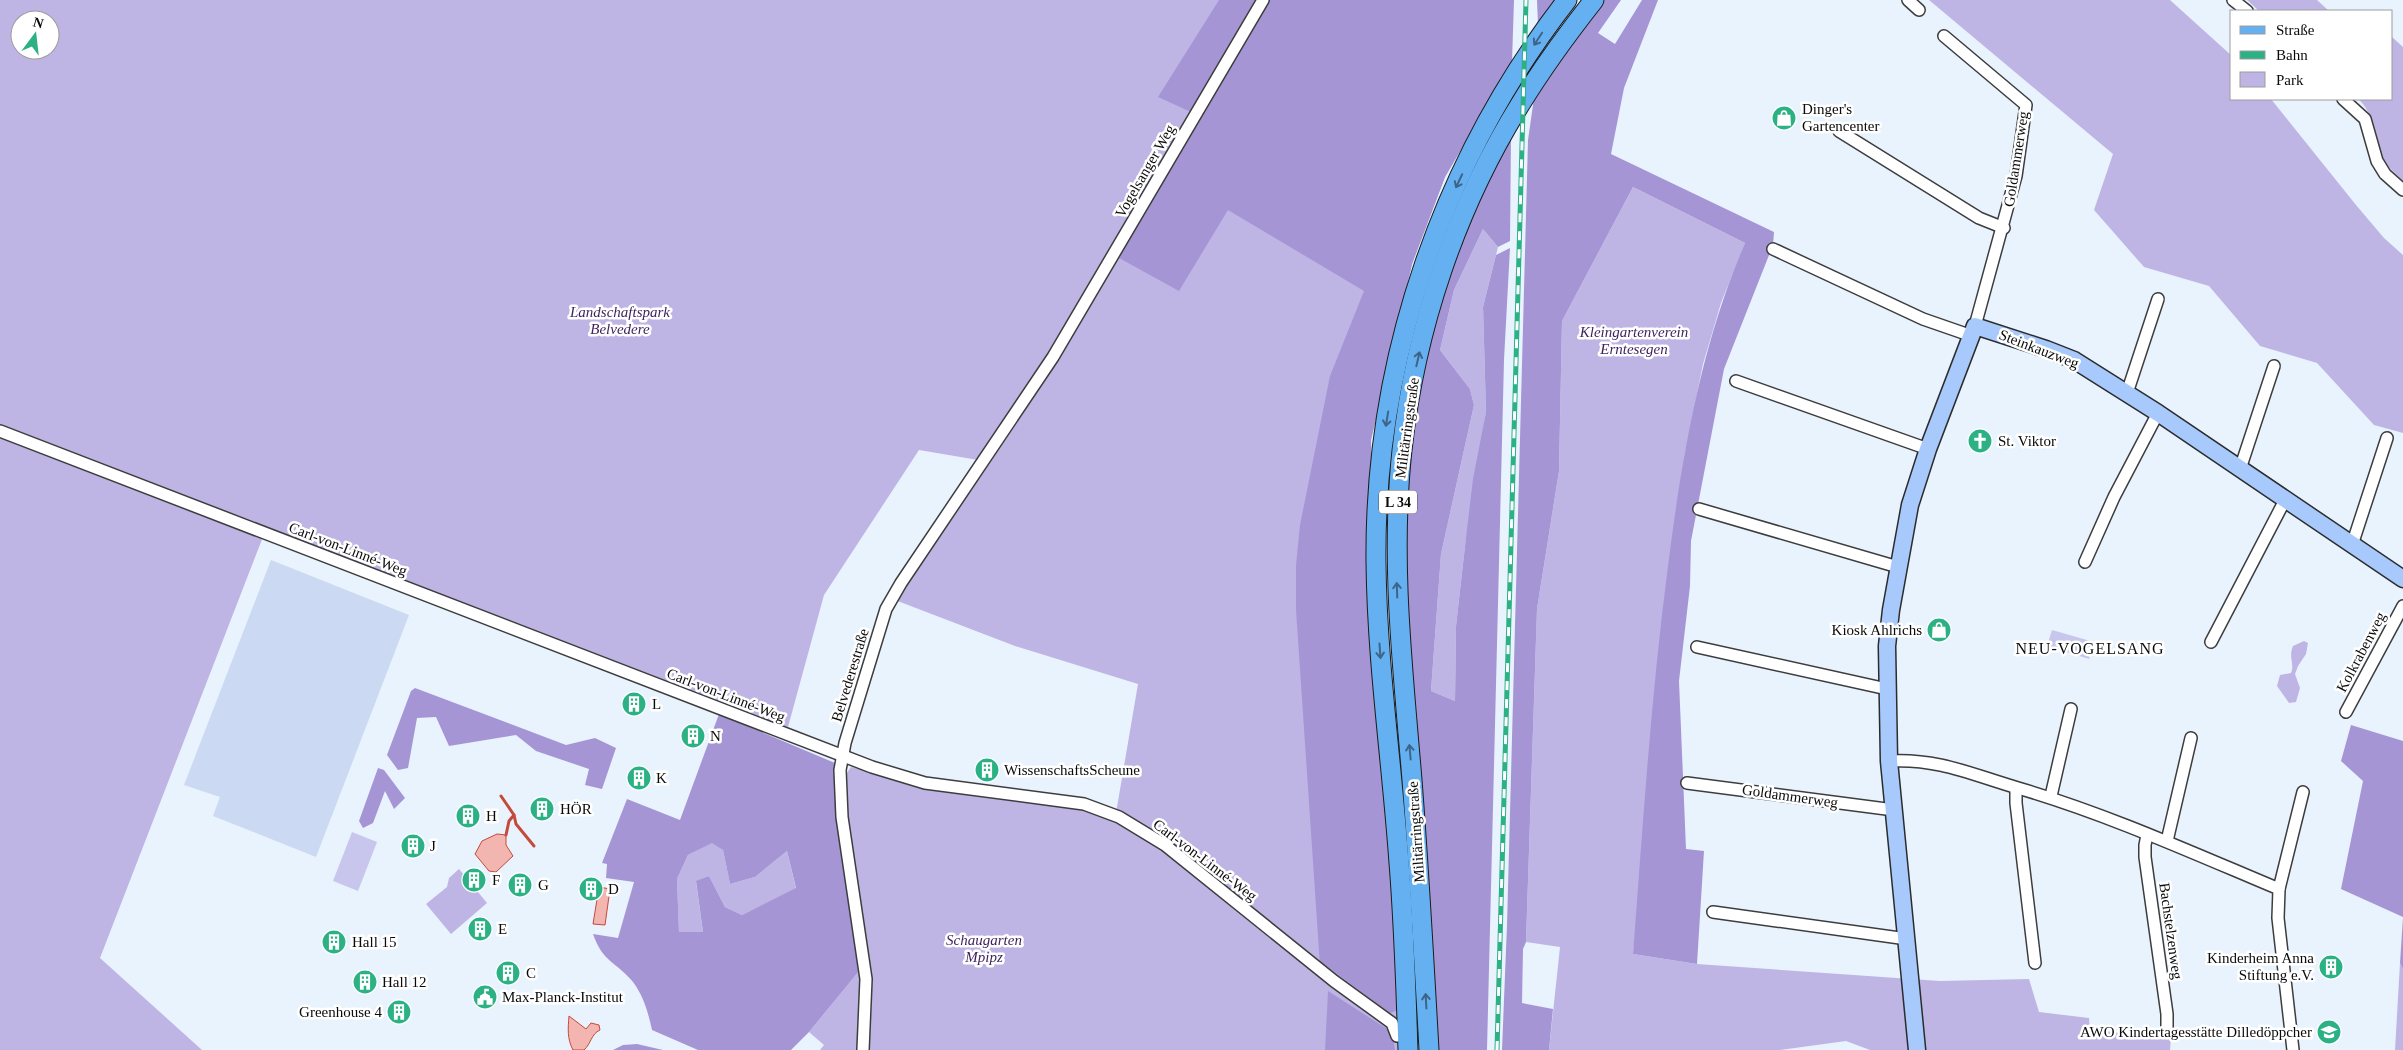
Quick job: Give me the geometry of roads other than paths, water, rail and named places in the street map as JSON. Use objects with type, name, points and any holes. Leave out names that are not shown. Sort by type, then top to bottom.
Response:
[{"type":"main road","name":"Militärringstraße","points":[[1402,1043],[1400,866],[1378,624],[1376,561],[1382,446],[1392,382],[1407,319],[1445,210],[1473,150],[1507,87],[1545,29],[1567,0]]},
{"type":"main road","name":"Militärringstraße","points":[[1429,1050],[1418,864],[1396,561],[1402,450],[1411,389],[1425,326],[1438,283],[1462,218],[1520,104],[1564,39],[1594,0]]},
{"type":"street","name":"Vogelsanger Weg","points":[[1052,357],[1263,0]]},
{"type":"street","points":[[1908,0],[1919,10]]},
{"type":"street","points":[[2233,0],[2246,10]]},
{"type":"street","name":"Goldammerweg","points":[[1917,1050],[1889,761],[1887,646],[1898,567],[1910,505],[1928,449],[1974,331],[2004,228],[2016,176],[2026,105],[1944,36]]},
{"type":"street","points":[[2344,100],[2365,119],[2377,161],[2385,174],[2403,190]]},
{"type":"street","name":"Goldammerweg","points":[[1838,131],[1979,218],[2004,228]]},
{"type":"street","points":[[1773,249],[1914,315],[1974,331]]},
{"type":"street","points":[[2127,393],[2158,299]]},
{"type":"street","name":"Steinkauzweg","points":[[1974,331],[2046,349],[2074,360],[2158,413],[2403,579]]},
{"type":"street","name":"Belvederestraße","points":[[863,1050],[866,978],[842,817],[840,795],[842,755],[886,609],[901,583],[1052,357]]},
{"type":"street","points":[[2240,469],[2274,366]]},
{"type":"street","points":[[1736,380],[1928,449]]},
{"type":"street","points":[[2084,562],[2114,497],[2158,413]]},
{"type":"street","name":"Carl-von-Linné-Weg","points":[[0,431],[842,755],[925,783],[1084,804],[1119,817],[1165,845],[1334,981],[1392,1023],[1402,1043]]},
{"type":"street","points":[[2352,545],[2387,438]]},
{"type":"street","points":[[2212,642],[2285,500]]},
{"type":"street","points":[[1700,509],[1898,567]]},
{"type":"street","name":"Kolkrabenweg","points":[[2346,712],[2403,606]]},
{"type":"street","points":[[1697,647],[1887,689]]},
{"type":"street","points":[[2051,796],[2071,709]]},
{"type":"street","points":[[2167,841],[2191,738]]},
{"type":"street","points":[[1889,761],[1908,760],[1944,765],[1980,774],[2016,788],[2051,796],[2147,835],[2167,841],[2279,889]]},
{"type":"street","name":"Goldammerweg","points":[[1687,783],[1894,810]]},
{"type":"street","points":[[2016,788],[2016,803],[2035,963]]},
{"type":"street","points":[[2293,1050],[2278,918],[2279,889],[2304,792]]},
{"type":"street","name":"Bachstelzenweg","points":[[2147,835],[2145,857],[2167,1014],[2167,1032]]},
{"type":"street","points":[[1713,912],[1907,939]]},
{"type":"waterway","points":[[501,796],[514,815],[509,821],[506,835]]},
{"type":"waterway","points":[[514,815],[516,824],[534,846]]},
{"type":"railway","points":[[1497,1050],[1526,0]]},
{"type":"place","name":"Dinger's Gartencenter","points":[[1784,118]]},
{"type":"place","name":"St. Viktor","points":[[1980,441]]},
{"type":"place","name":"Kiosk Ahlrichs","points":[[1939,630]]},
{"type":"place","name":"L","points":[[634,704]]},
{"type":"place","name":"N","points":[[693,736]]},
{"type":"place","name":"WissenschaftsScheune","points":[[987,770]]},
{"type":"place","name":"K","points":[[639,778]]},
{"type":"place","name":"HÖR","points":[[542,809]]},
{"type":"place","name":"H","points":[[468,816]]},
{"type":"place","name":"J","points":[[413,846]]},
{"type":"place","name":"F","points":[[474,880]]},
{"type":"place","name":"G","points":[[520,885]]},
{"type":"place","name":"D","points":[[591,889]]},
{"type":"place","name":"E","points":[[480,929]]},
{"type":"place","name":"Hall 15","points":[[334,942]]},
{"type":"place","name":"Kinderheim Anna Stiftung e.V.","points":[[2331,967]]},
{"type":"place","name":"C","points":[[508,973]]},
{"type":"place","name":"Hall 12","points":[[365,982]]},
{"type":"place","name":"Max-Planck-Institut","points":[[485,997]]},
{"type":"place","name":"Greenhouse 4","points":[[399,1012]]},
{"type":"place","name":"AWO Kindertagesstätte Dilledöppcher","points":[[2329,1032]]},
{"type":"district","name":"NEU-VOGELSANG","points":[[2090,648]]},
{"type":"park label","name":"Landschaftspark Belvedere","points":[[620,320]]},
{"type":"park label","name":"Kleingartenverein Erntesegen","points":[[1634,340]]},
{"type":"park label","name":"Schaugarten Mpipz","points":[[984,948]]}]
